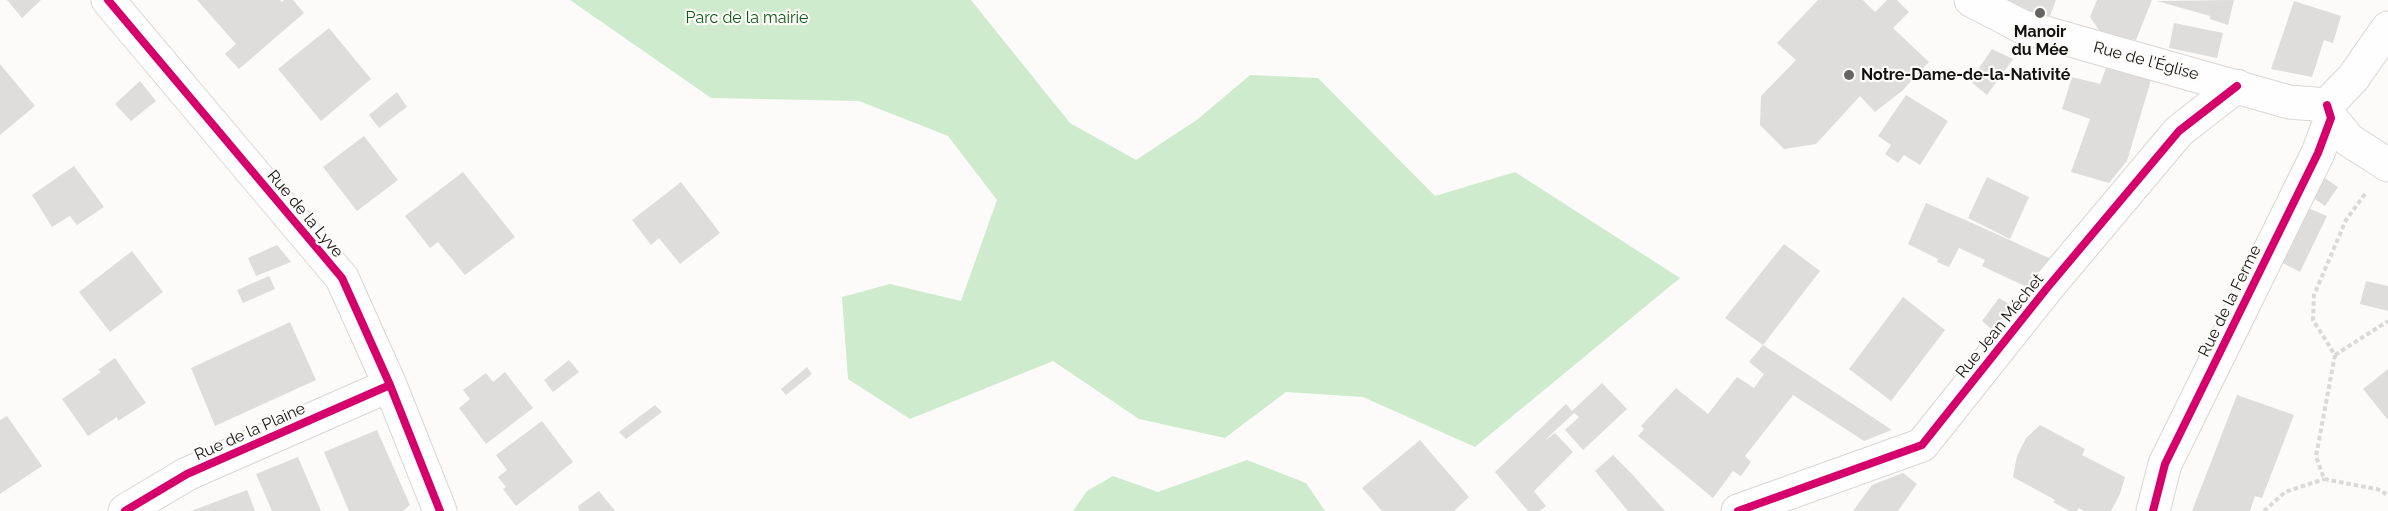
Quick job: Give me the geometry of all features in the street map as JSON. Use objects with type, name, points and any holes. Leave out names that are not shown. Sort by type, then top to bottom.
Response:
[{"type":"street","name":"Rue de la Lyve","points":[[108,0],[342,278],[390,385],[440,511]]},
{"type":"street","name":"Rue de l'Église","points":[[1971,0],[2021,26],[2289,102],[2329,111]]},
{"type":"street","points":[[2387,165],[2349,140],[2329,111],[2388,28]]},
{"type":"street","name":"Rue Jean Méchet","points":[[1738,511],[1922,445],[2055,279],[2179,131],[2237,86]]},
{"type":"street","name":"Rue de la Ferme","points":[[2153,511],[2165,464],[2318,153],[2329,111]]},
{"type":"street","name":"Rue de la Plaine","points":[[125,511],[187,474],[390,385]]},
{"type":"path","points":[[2324,479],[2316,456],[2335,356],[2313,320],[2314,295],[2346,220],[2387,165]]},
{"type":"path","points":[[2335,356],[2388,321]]},
{"type":"path","points":[[2264,511],[2285,492],[2324,479],[2381,489],[2388,496]]},
{"type":"green space","name":"Parc de la mairie","points":[[570,0],[971,0],[1070,123],[1136,160],[1198,119],[1250,75],[1318,78],[1435,196],[1515,172],[1680,278],[1475,447],[1363,397],[1286,392],[1225,438],[1139,419],[1053,361],[910,419],[848,379],[842,297],[890,284],[961,301],[997,200],[948,136],[859,101],[711,98]]},
{"type":"green space","points":[[1247,460],[1306,483],[1325,511],[1073,511],[1087,491],[1113,476],[1158,492]]},
{"type":"building","points":[[7,0],[41,0],[22,18]]},
{"type":"building","points":[[197,0],[280,0],[282,2],[293,0],[304,13],[239,69],[225,54],[236,44]]},
{"type":"building","name":"Notre-Dame-de-la-Nativité","points":[[1818,0],[1863,0],[1875,12],[1887,0],[1897,0],[1909,12],[1893,28],[1929,62],[1902,91],[1875,112],[1860,96],[1816,144],[1784,149],[1760,125],[1761,96],[1796,60],[1777,43]]},
{"type":"building","name":"Manoir du Mée","points":[[2002,0],[2056,0],[2048,21]]},
{"type":"building","points":[[2097,0],[2152,0],[2136,40],[2101,33],[2090,17]]},
{"type":"building","points":[[2234,0],[2228,25],[2210,19],[2210,16],[2157,1]]},
{"type":"building","points":[[2294,1],[2341,16],[2333,43],[2324,40],[2312,77],[2271,69]]},
{"type":"building","points":[[2174,23],[2223,33],[2217,58],[2169,48]]},
{"type":"building","points":[[329,28],[371,79],[321,121],[278,69]]},
{"type":"building","points":[[1992,49],[2013,59],[1987,95],[1970,81]]},
{"type":"building","points":[[0,64],[35,106],[0,135]]},
{"type":"building","points":[[2106,68],[2151,80],[2127,161],[2109,183],[2071,172],[2090,119],[2062,109],[2072,77],[2100,84]]},
{"type":"building","points":[[140,81],[156,101],[131,121],[115,104]]},
{"type":"building","points":[[397,92],[407,107],[379,128],[369,115]]},
{"type":"building","points":[[1906,95],[1948,121],[1920,165],[1904,155],[1898,163],[1885,154],[1891,145],[1878,136]]},
{"type":"building","points":[[364,136],[398,180],[357,211],[323,167]]},
{"type":"building","points":[[74,166],[104,207],[77,225],[70,216],[52,227],[32,195]]},
{"type":"building","points":[[463,172],[515,237],[465,275],[438,242],[430,248],[405,216]]},
{"type":"building","points":[[2322,176],[2338,187],[2325,206],[2309,195]]},
{"type":"building","points":[[1987,177],[2029,197],[2010,239],[1968,218]]},
{"type":"building","points":[[681,182],[720,233],[680,264],[659,238],[651,245],[632,220]]},
{"type":"building","points":[[1926,203],[2051,259],[2029,288],[1982,266],[1985,260],[1959,248],[1949,267],[1937,262],[1938,259],[1908,244]]},
{"type":"building","points":[[2303,206],[2327,216],[2300,272],[2277,260]]},
{"type":"building","points":[[1784,244],[1820,271],[1763,345],[1725,318]]},
{"type":"building","points":[[277,245],[291,262],[256,276],[248,258]]},
{"type":"building","points":[[132,251],[163,292],[110,332],[79,292]]},
{"type":"building","points":[[269,276],[275,289],[243,303],[237,290]]},
{"type":"building","points":[[2366,281],[2388,286],[2388,311],[2360,304]]},
{"type":"building","points":[[1903,297],[1945,330],[1891,401],[1849,369]]},
{"type":"building","points":[[1999,298],[2014,307],[1995,332],[1982,321]]},
{"type":"building","points":[[290,322],[316,380],[215,426],[191,368]]},
{"type":"building","points":[[1763,345],[1892,430],[1864,441],[1793,395],[1745,456],[1751,462],[1741,476],[1733,471],[1713,498],[1638,436],[1644,429],[1641,426],[1676,388],[1708,414],[1737,377],[1754,388],[1764,374],[1749,362]]},
{"type":"building","points":[[115,358],[146,403],[118,421],[117,417],[88,436],[62,399],[101,372],[98,370]]},
{"type":"building","points":[[569,360],[579,372],[553,392],[544,380]]},
{"type":"building","points":[[807,367],[812,374],[786,395],[781,389]]},
{"type":"building","points":[[2388,369],[2388,420],[2363,389]]},
{"type":"building","points":[[505,372],[533,408],[486,444],[459,408],[470,399],[463,390],[486,373],[493,382]]},
{"type":"building","points":[[1602,383],[1627,409],[1583,450],[1565,430],[1579,417],[1574,413],[1544,441],[1555,433],[1573,452],[1534,491],[1546,506],[1540,511],[1528,511],[1495,472],[1566,404],[1572,411]]},
{"type":"building","points":[[2237,395],[2294,415],[2262,498],[2255,496],[2250,511],[2192,511]]},
{"type":"building","points":[[655,405],[662,412],[626,439],[619,432]]},
{"type":"building","points":[[7,416],[42,466],[0,494],[0,420]]},
{"type":"building","points":[[542,421],[573,462],[516,506],[503,489],[506,487],[498,477],[507,470],[496,455]]},
{"type":"building","points":[[2040,425],[2085,449],[2082,455],[2125,477],[2120,494],[2111,511],[2084,511],[2079,508],[2077,511],[2069,511],[2053,502],[2055,500],[2013,477],[2017,456],[2026,438]]},
{"type":"building","points":[[377,430],[410,505],[403,511],[349,511],[324,452]]},
{"type":"building","points":[[1420,440],[1469,497],[1454,511],[1382,511],[1362,488]]},
{"type":"building","points":[[1613,455],[1665,511],[1628,511],[1595,471]]},
{"type":"building","points":[[298,457],[321,511],[272,511],[256,474]]},
{"type":"building","points":[[1903,473],[1917,484],[1898,511],[1853,511],[1872,485]]},
{"type":"building","points":[[247,490],[255,511],[191,511]]},
{"type":"building","points":[[599,491],[615,511],[579,511],[578,506]]},
{"type":"cycle path","points":[[108,0],[342,278],[390,385],[440,511]]},
{"type":"cycle path","points":[[1738,511],[1922,445],[2047,288],[2179,131],[2237,86]]},
{"type":"cycle path","points":[[2153,511],[2165,464],[2318,153],[2331,118],[2327,105]]},
{"type":"cycle path","points":[[125,511],[187,474],[390,385]]},
{"type":"place","name":"Manoir du Mée","points":[[2040,13]]},
{"type":"place","name":"Notre-Dame-de-la-Nativité","points":[[1849,75]]}]
